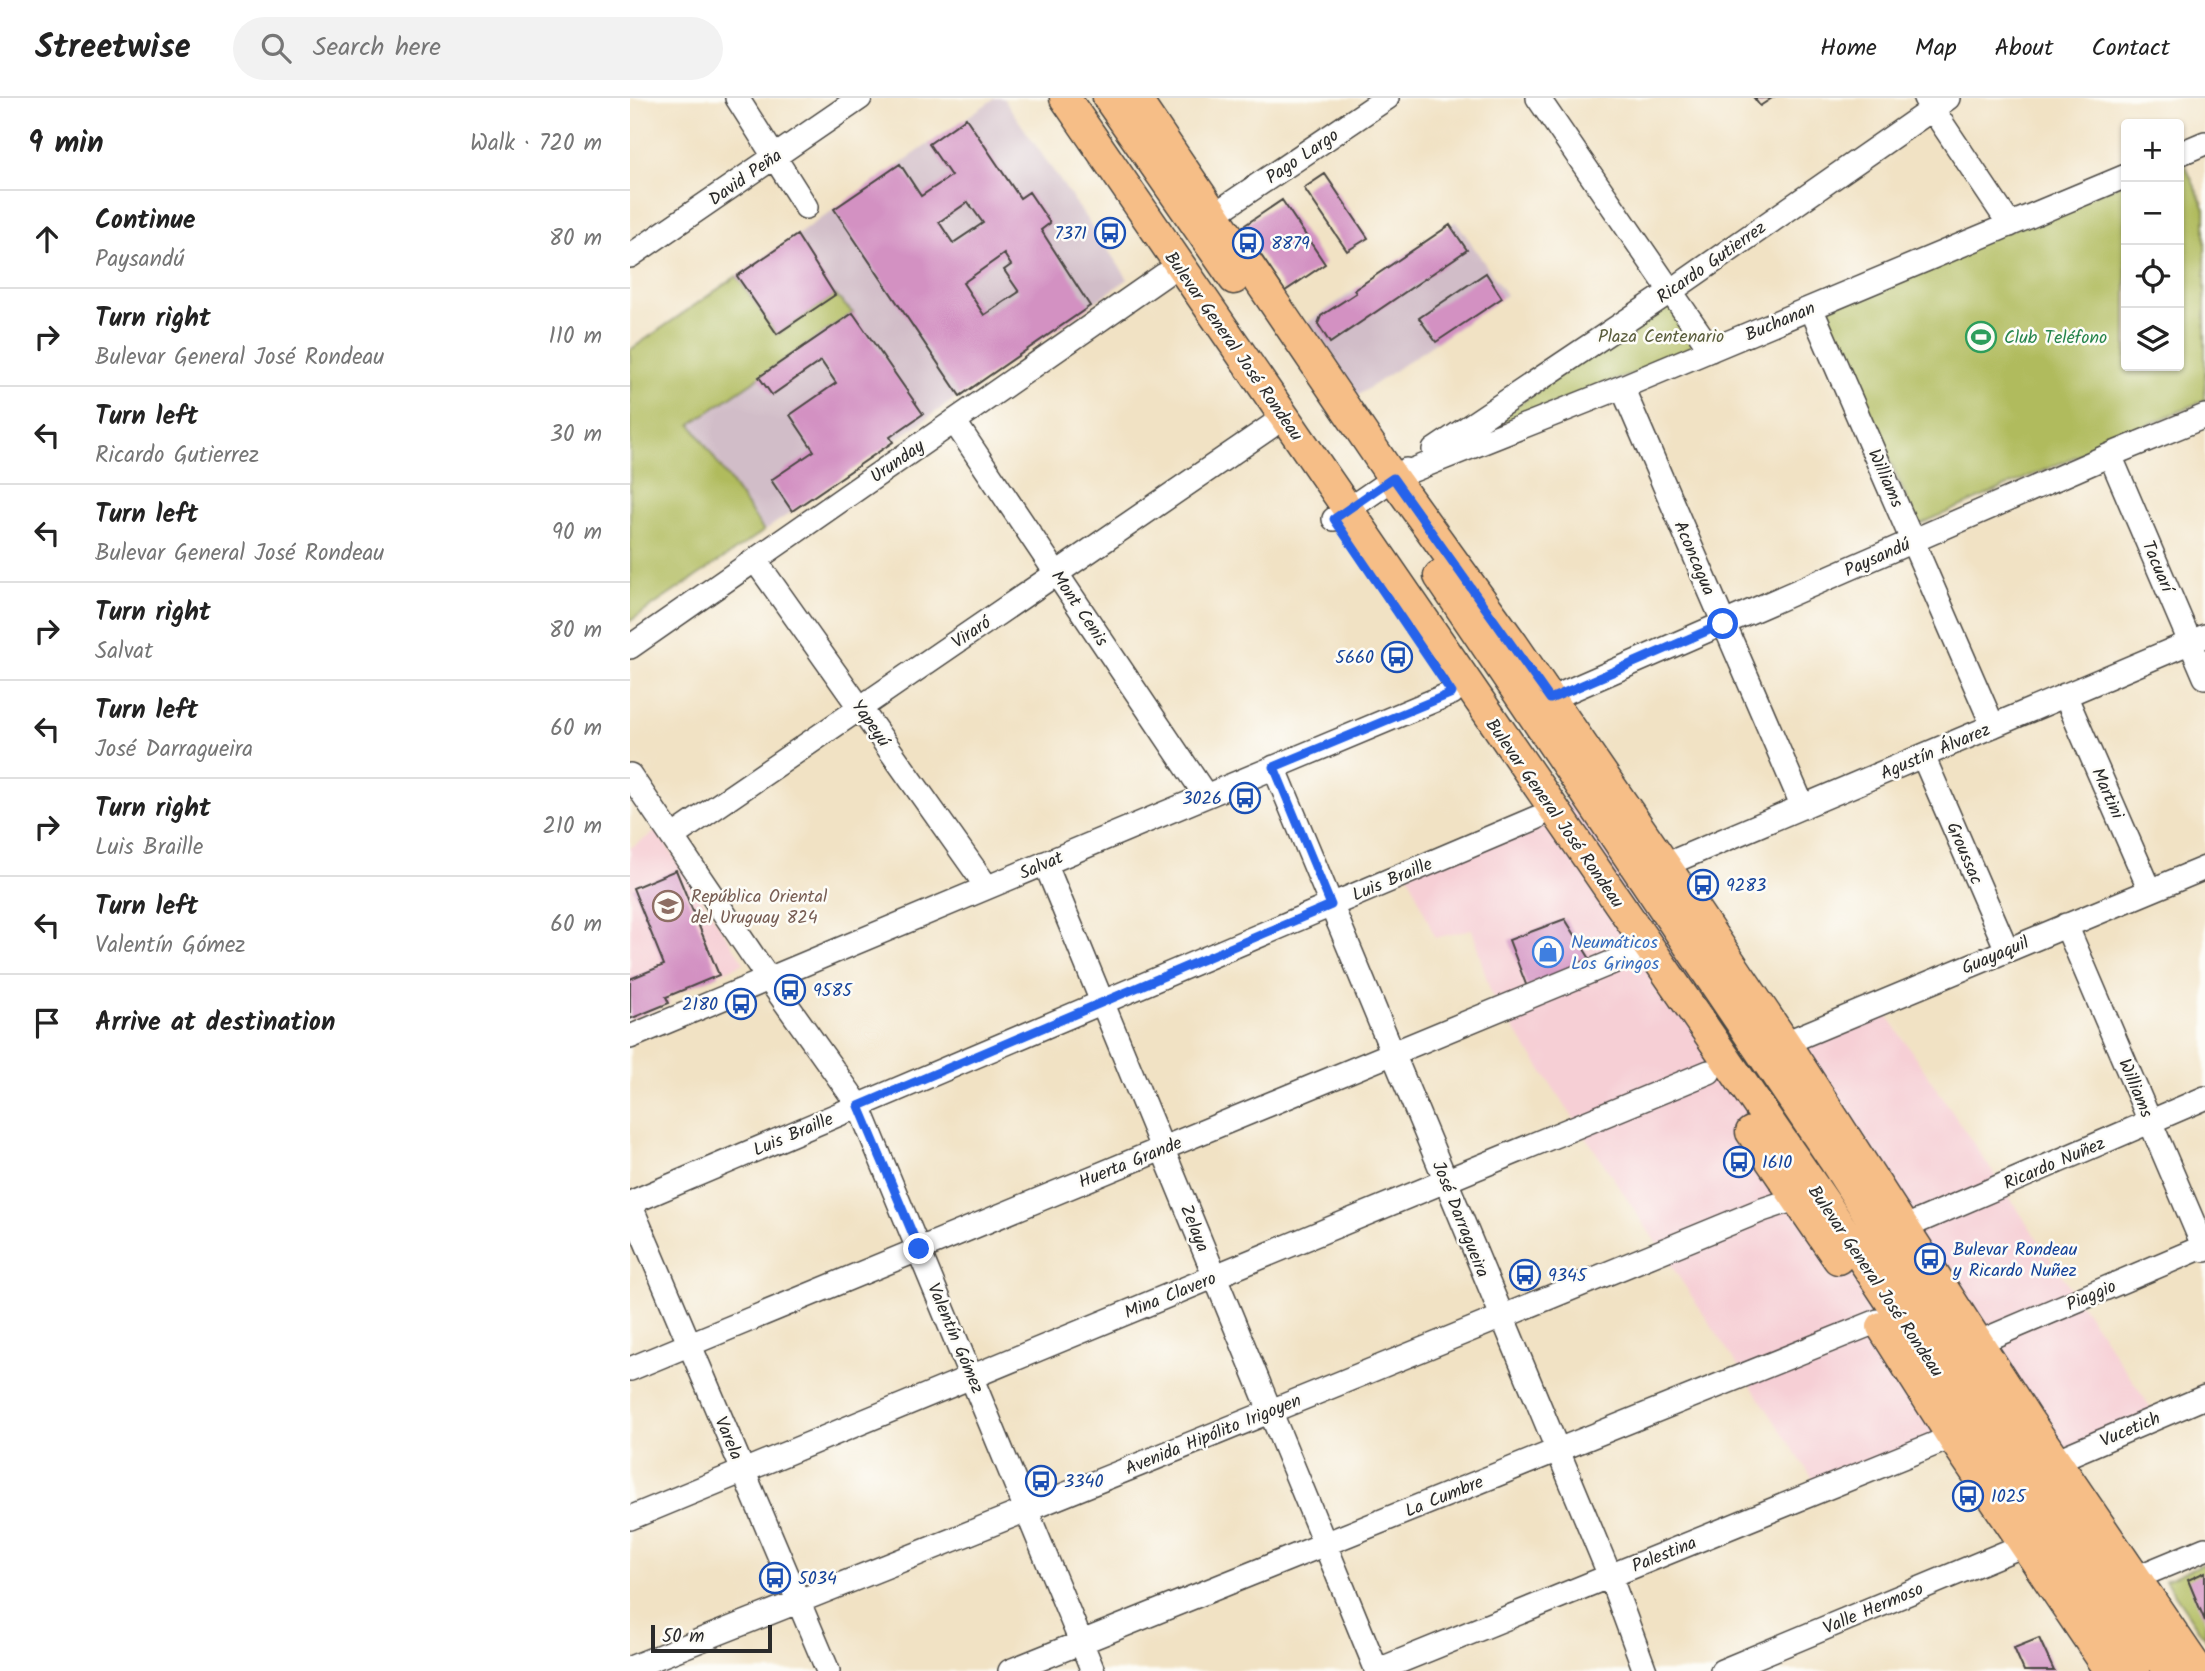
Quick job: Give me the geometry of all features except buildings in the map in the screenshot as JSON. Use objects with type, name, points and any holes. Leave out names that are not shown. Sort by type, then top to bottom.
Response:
[{"type":"main road","name":"Bulevar General José Rondeau","points":[[1044,98],[1270,427],[1340,515],[1661,967],[1853,1265],[2135,1671]]},
{"type":"main road","name":"Bulevar General José Rondeau","points":[[1065,98],[1536,818],[1709,1072],[1811,1196]]},
{"type":"main road","name":"Bulevar General José Rondeau","points":[[1108,98],[1387,483],[1513,644],[1665,866],[1785,1043],[1853,1170],[1867,1214]]},
{"type":"main road","name":"Bulevar General José Rondeau","points":[[1135,98],[1215,214],[1576,779],[1853,1170],[2063,1517],[2169,1671]]},
{"type":"main road","points":[[1146,218],[1201,327]]},
{"type":"main road","points":[[1513,644],[1576,779]]},
{"type":"main road","points":[[1661,967],[1676,1023]]},
{"type":"main road","points":[[1811,1196],[1853,1170]]},
{"type":"main road","points":[[1811,1196],[1867,1214],[1894,1235],[1853,1265]]},
{"type":"main road","name":"Bulevar General José Rondeau","points":[[1894,1235],[1977,1343],[2199,1671]]},
{"type":"main road","name":"Bulevar General José Rondeau","points":[[1853,1265],[1878,1321],[1952,1437],[2110,1671]]},
{"type":"main road","points":[[2028,1420],[2063,1517]]},
{"type":"street","points":[[737,98],[806,207]]},
{"type":"street","name":"David Peña","points":[[630,256],[860,98]]},
{"type":"street","name":"Pago Largo","points":[[1215,214],[1387,98]]},
{"type":"street","points":[[1538,98],[1711,349]]},
{"type":"street","points":[[1935,102],[2010,225]]},
{"type":"street","name":"Ricardo Gutierrez","points":[[1340,515],[1387,483],[1454,445],[1935,102]]},
{"type":"street","points":[[2184,152],[2205,143]]},
{"type":"street","name":"Buchanan","points":[[1454,445],[1622,387],[2121,178]]},
{"type":"street","name":"Urunday","points":[[630,647],[1164,275]]},
{"type":"street","name":"Williams","points":[[1811,308],[1993,726]]},
{"type":"street","name":"Aconcagua","points":[[1622,387],[1802,807]]},
{"type":"street","name":"Paysandú","points":[[1550,699],[2205,416]]},
{"type":"street","name":"Mont Cenis","points":[[954,421],[1206,796]]},
{"type":"street","name":"Viraró","points":[[672,837],[1270,427]]},
{"type":"street","name":"Tacuarí","points":[[2110,455],[2197,640],[2205,677]]},
{"type":"street","name":"Yapeyú","points":[[755,560],[987,887]]},
{"type":"street","name":"Agustín Álvarez","points":[[1665,866],[2197,640]]},
{"type":"street","name":"Salvat","points":[[630,1037],[1452,693]]},
{"type":"street","name":"Martini","points":[[2066,695],[2150,890]]},
{"type":"street","name":"Groussac","points":[[1923,756],[2007,950]]},
{"type":"street","name":"José Darragueira","points":[[1274,767],[1610,1576],[1645,1671]]},
{"type":"street","name":"Valentín Gómez","points":[[630,775],[859,1106],[1093,1671]]},
{"type":"street","name":"Luis Braille","points":[[630,1204],[1536,818]]},
{"type":"street","name":"Zelaya","points":[[1045,863],[1376,1671]]},
{"type":"street","name":"Guayaquil","points":[[1785,1043],[2205,868]]},
{"type":"street","name":"Williams","points":[[2066,925],[2205,1248]]},
{"type":"street","name":"Huerta Grande","points":[[630,1369],[1630,955]]},
{"type":"street","name":"Mina Clavero","points":[[630,1518],[1709,1072]]},
{"type":"street","name":"Ricardo Nuñez","points":[[1894,1235],[2205,1098]]},
{"type":"street","name":"Avenida Hipólito Irigoyen","points":[[630,1668],[1502,1318],[1762,1210],[1811,1196]]},
{"type":"street","name":"Varela","points":[[630,1204],[828,1671]]},
{"type":"street","name":"Piaggio","points":[[1977,1343],[2205,1248]]},
{"type":"street","name":"La Cumbre","points":[[1010,1671],[1878,1321]]},
{"type":"street","name":"Vucetich","points":[[2055,1461],[2205,1396]]},
{"type":"street","name":"Palestina","points":[[1376,1671],[1952,1437]]},
{"type":"street","name":"Valle Hermoso","points":[[1722,1671],[2024,1545]]},
{"type":"street","points":[[2135,1578],[2205,1549]]},
{"type":"shaded area","points":[[995,98],[1003,98],[1128,279],[764,531],[691,424],[853,313],[835,295],[797,235]]},
{"type":"shaded area","points":[[1456,221],[1506,295],[1351,400],[1301,327]]},
{"type":"shaded area","points":[[1609,784],[1785,1043],[1879,1003],[2157,1417],[2055,1461],[1952,1437],[1815,1482],[1491,994],[1472,929],[1435,938],[1408,873]]},
{"type":"shaded area","name":"República Oriental del Uruguay 824","points":[[657,831],[744,963],[667,997],[669,1003],[630,1019],[630,848]]},
{"type":"green space","name":"Club Teléfono","points":[[2184,162],[2205,209],[2205,400],[1918,525],[1824,309],[2121,183],[2121,371],[2184,371]]},
{"type":"green space","points":[[737,276],[777,334],[835,295],[853,313],[691,424],[764,531],[630,621],[630,350]]},
{"type":"green space","name":"Plaza Centenario","points":[[1669,297],[1703,347],[1482,431]]},
{"type":"green space","points":[[2205,1563],[2205,1639],[2165,1580]]},
{"type":"place","name":"7371","points":[[1110,233]]},
{"type":"place","name":"8879","points":[[1248,243]]},
{"type":"place","name":"Club Teléfono","points":[[1981,337]]},
{"type":"place","name":"5660","points":[[1397,657]]},
{"type":"place","name":"3026","points":[[1245,798]]},
{"type":"place","name":"9283","points":[[1703,885]]},
{"type":"place","name":"República Oriental del Uruguay 824","points":[[668,906]]},
{"type":"place","name":"Neumáticos Los Gringos","points":[[1548,952]]},
{"type":"place","name":"9585","points":[[790,990]]},
{"type":"place","name":"2180","points":[[741,1004]]},
{"type":"place","name":"1610","points":[[1739,1162]]},
{"type":"place","name":"Bulevar Rondeau y Ricardo Nuñez","points":[[1930,1259]]},
{"type":"place","name":"9345","points":[[1525,1275]]},
{"type":"place","name":"3340","points":[[1041,1481]]},
{"type":"place","name":"1025","points":[[1968,1496]]},
{"type":"place","name":"5034","points":[[775,1578]]},
{"type":"route","points":[[919,1249],[859,1106],[1331,905],[1274,767],[1452,693],[1334,519],[1393,478],[1550,699],[1723,624]]}]
